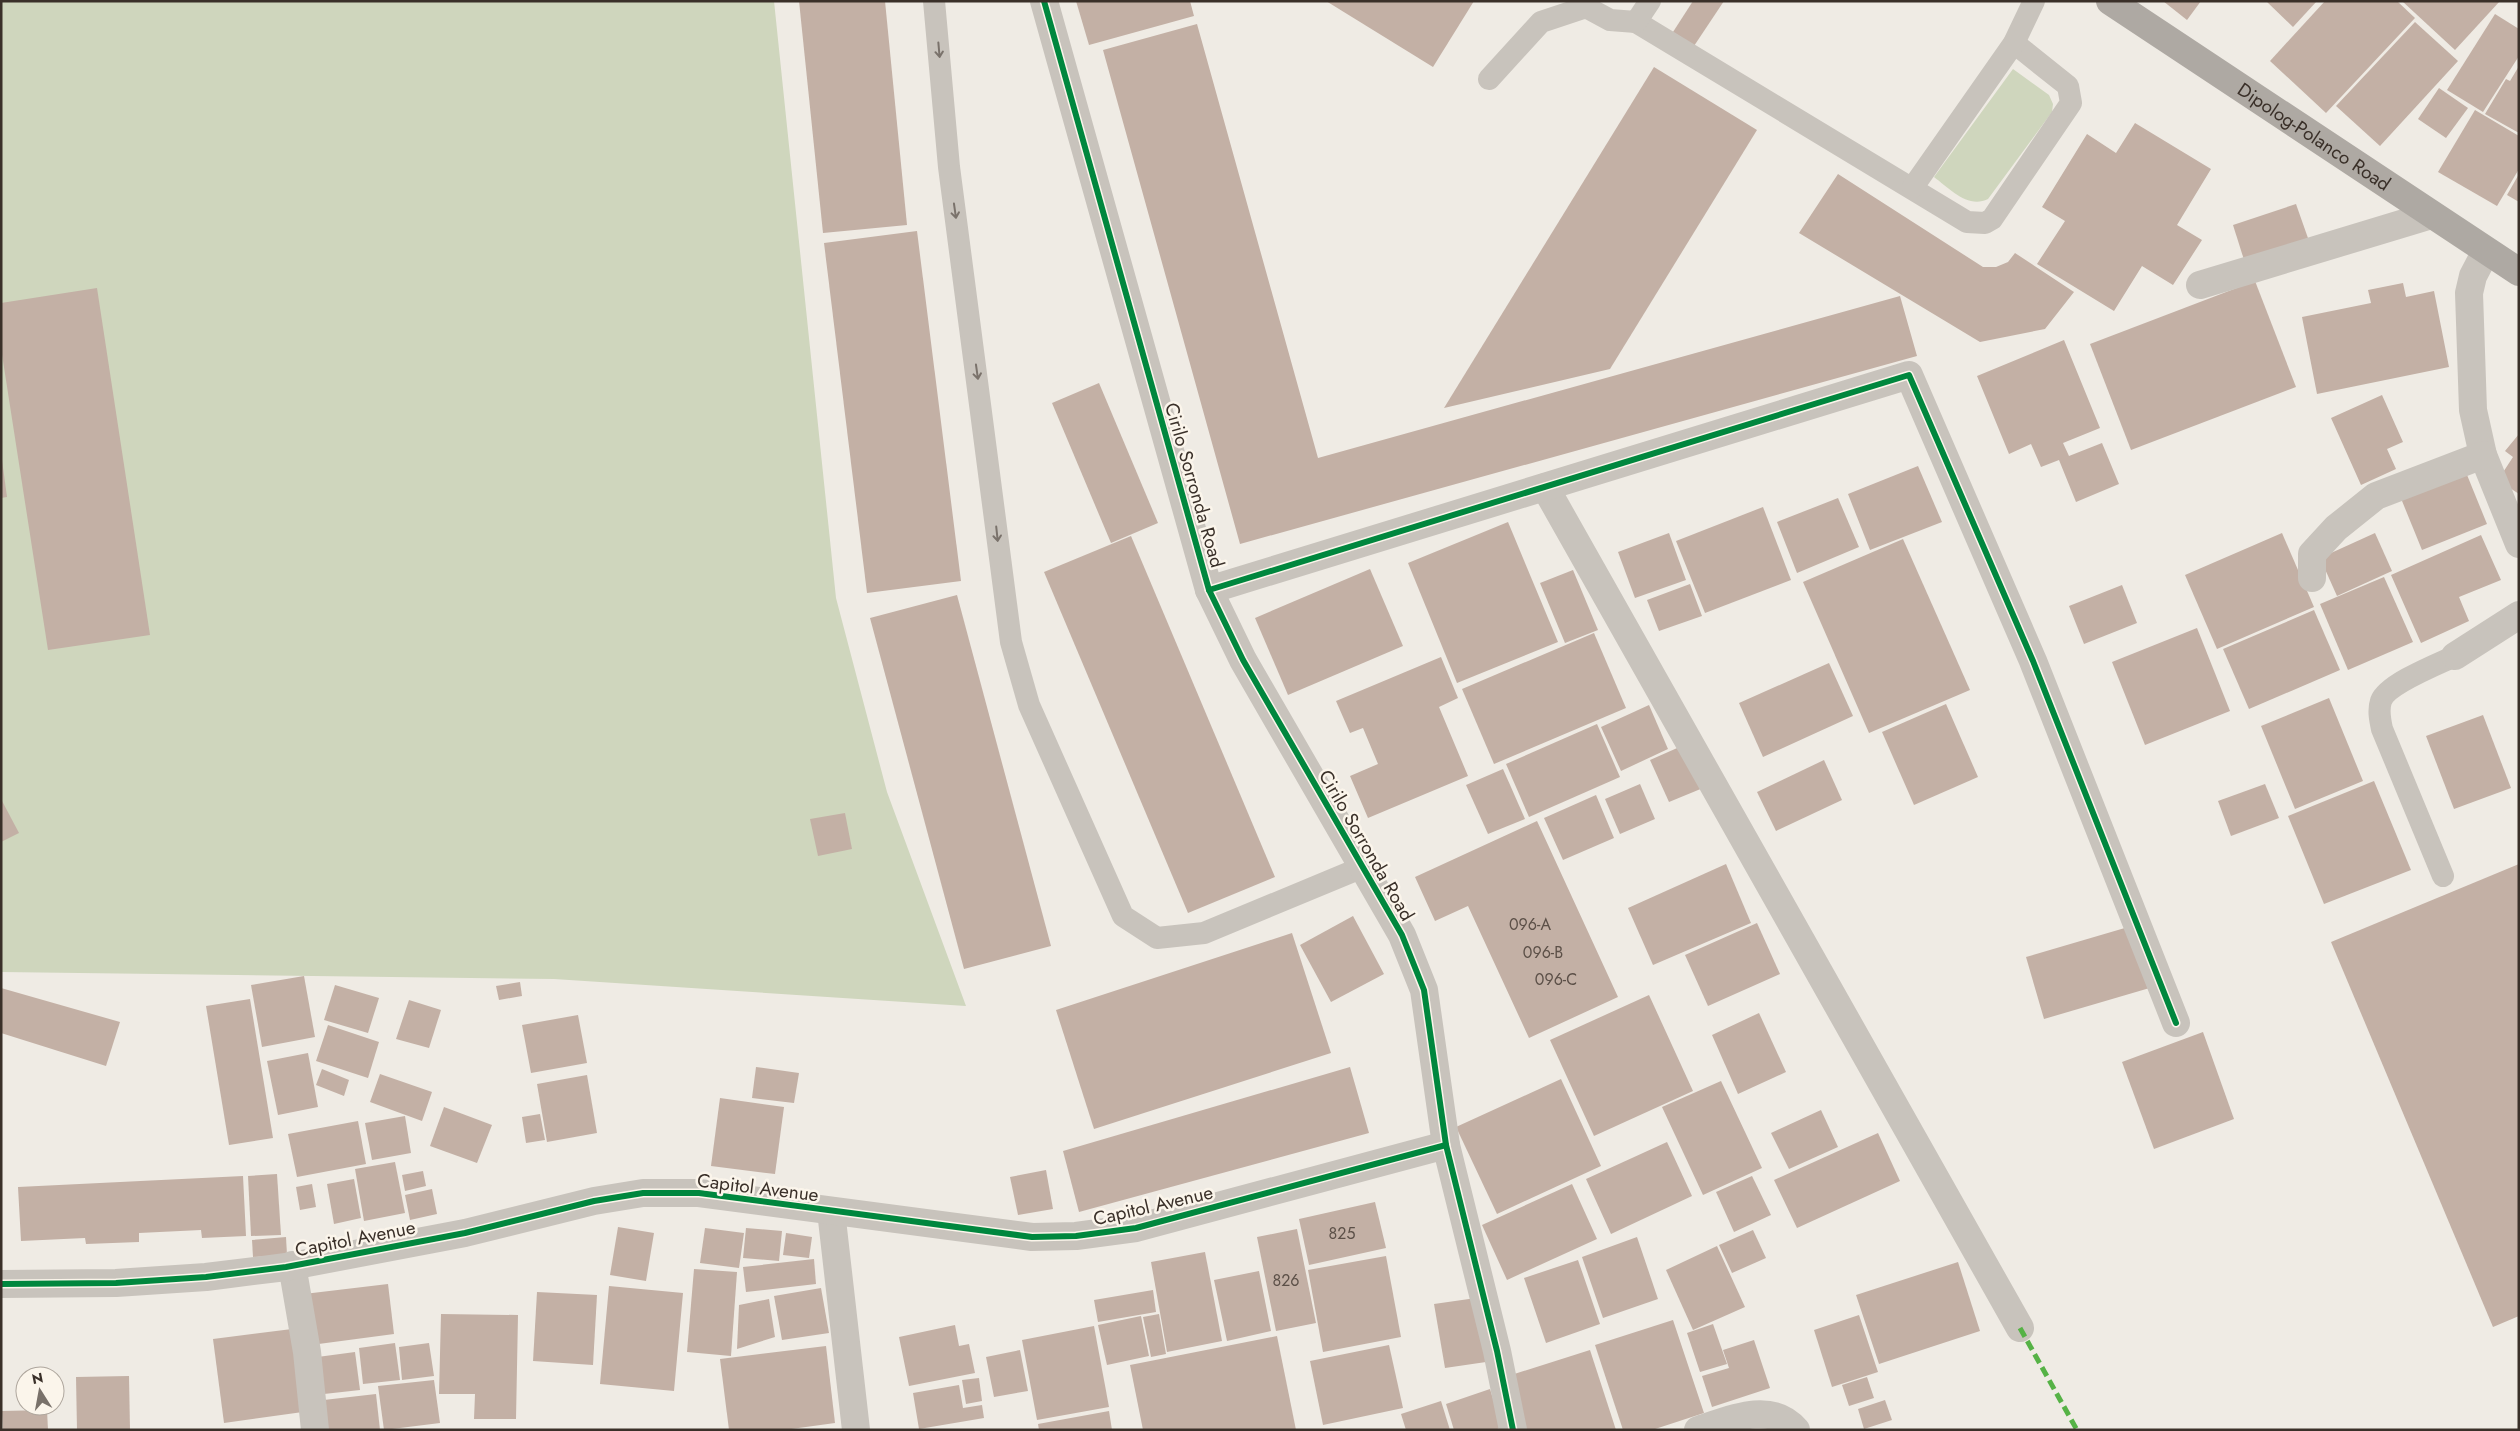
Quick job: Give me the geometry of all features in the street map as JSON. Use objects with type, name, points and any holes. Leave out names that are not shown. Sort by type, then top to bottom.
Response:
[{"type":"highway","name":"Dipolog-Polanco Road","points":[[2110,1],[2519,272]]},
{"type":"street","name":"Cirilo Sorronda Road","points":[[1044,1],[1209,590],[1243,660],[1402,935],[1424,990],[1446,1145],[1497,1351],[1513,1430]]},
{"type":"street","points":[[2200,285],[2431,215]]},
{"type":"street","points":[[2486,251],[2473,276],[2469,293],[2472,410],[2483,455],[2519,544]]},
{"type":"street","points":[[1209,590],[1909,375],[2033,661],[2176,1022]]},
{"type":"street","points":[[2312,578],[2312,554],[2336,528],[2376,496],[2483,455]]},
{"type":"street","points":[[1545,487],[2020,1328]]},
{"type":"street","points":[[2455,656],[2519,615]]},
{"type":"street","name":"Capitol Avenue","points":[[1,1284],[125,1283],[206,1278],[292,1266],[465,1233],[594,1201],[643,1193],[699,1193],[1032,1237],[1076,1236],[1136,1228],[1446,1145]]},
{"type":"street","points":[[831,1211],[856,1430]]},
{"type":"street","points":[[292,1266],[306,1352],[315,1430]]},
{"type":"street","points":[[1698,1430],[1741,1415],[1766,1414],[1791,1424],[1796,1430]]},
{"type":"lane","points":[[934,1],[949,167],[1011,642],[1029,705],[1123,916],[1157,938],[1204,934],[1363,867]]},
{"type":"lane","points":[[1636,22],[1650,1]]},
{"type":"lane","points":[[1913,187],[2014,42],[2034,1]]},
{"type":"lane","points":[[1489,79],[1541,22],[1586,7],[1610,20],[1636,22],[1913,187],[1967,222],[1985,223],[1992,220],[2071,103],[2068,86],[2014,42]]},
{"type":"lane","points":[[2443,876],[2382,729],[2379,714],[2381,700],[2390,689],[2455,656]]},
{"type":"green space","points":[[1,1],[774,1],[836,598],[887,792],[966,1006],[554,979],[1,972]]},
{"type":"green space","points":[[2013,69],[2049,95],[2053,104],[2052,112],[1988,199],[1981,201],[1966,200],[1934,177]]},
{"type":"building","points":[[799,1],[885,1],[907,225],[823,233]]},
{"type":"building","points":[[1076,1],[1190,1],[1194,16],[1089,45]]},
{"type":"building","points":[[1326,1],[1474,1],[1433,67]]},
{"type":"building","points":[[1693,1],[1724,1],[1694,46],[1673,32]]},
{"type":"building","points":[[2163,1],[2201,1],[2187,20]]},
{"type":"building","points":[[2266,1],[2317,1],[2293,27]]},
{"type":"building","points":[[2325,1],[2397,1],[2415,18],[2326,113],[2270,61]]},
{"type":"building","points":[[2402,1],[2500,1],[2455,50]]},
{"type":"building","points":[[2495,14],[2519,29],[2519,56],[2483,112],[2447,90]]},
{"type":"building","points":[[2415,22],[2458,61],[2380,146],[2336,106]]},
{"type":"building","points":[[1197,24],[1318,458],[1900,296],[1917,356],[1240,544],[1103,50]]},
{"type":"building","points":[[2519,66],[2519,133],[2485,114],[2506,79],[2510,81]]},
{"type":"building","points":[[1654,67],[1757,130],[1610,369],[1444,408]]},
{"type":"building","points":[[2439,88],[2468,108],[2446,138],[2418,119]]},
{"type":"building","points":[[2475,110],[2519,136],[2519,169],[2497,206],[2438,172]]},
{"type":"building","points":[[2135,123],[2211,169],[2177,225],[2202,240],[2173,285],[2142,266],[2114,311],[2037,264],[2065,221],[2042,207],[2087,134],[2116,153]]},
{"type":"building","points":[[1838,174],[1983,267],[1996,267],[2008,262],[2015,253],[2074,292],[2045,329],[1980,342],[1799,233]]},
{"type":"building","points":[[2519,174],[2519,202],[2507,195]]},
{"type":"building","points":[[2296,204],[2309,241],[2245,263],[2233,225]]},
{"type":"building","points":[[917,231],[961,581],[867,593],[824,243]]},
{"type":"building","points":[[2255,281],[2296,387],[2131,450],[2090,344]]},
{"type":"building","points":[[2403,283],[2406,297],[2434,291],[2449,367],[2317,394],[2302,317],[2371,303],[2368,290]]},
{"type":"building","points":[[97,288],[150,635],[48,650],[1,348],[1,303]]},
{"type":"building","points":[[2064,340],[2100,428],[2063,443],[2069,456],[2102,443],[2119,484],[2076,502],[2059,460],[2041,467],[2031,444],[2009,454],[1977,376]]},
{"type":"building","points":[[1099,383],[1158,523],[1111,543],[1052,403]]},
{"type":"building","points":[[2382,395],[2403,442],[2387,449],[2396,469],[2361,485],[2331,418]]},
{"type":"building","points":[[2519,434],[2519,494],[2498,480],[2513,457],[2505,451]]},
{"type":"building","points":[[1,461],[7,497],[1,498]]},
{"type":"building","points":[[1918,466],[1942,522],[1870,550],[1848,494]]},
{"type":"building","points":[[2465,470],[2487,524],[2422,550],[2400,496]]},
{"type":"building","points":[[1838,498],[1859,547],[1797,573],[1777,522]]},
{"type":"building","points":[[1763,507],[1791,580],[1705,613],[1676,541]]},
{"type":"building","points":[[1508,522],[1558,642],[1457,683],[1408,563]]},
{"type":"building","points":[[1669,533],[1686,580],[1635,598],[1618,552]]},
{"type":"building","points":[[2282,533],[2314,607],[2217,649],[2185,575]]},
{"type":"building","points":[[2375,533],[2392,571],[2337,596],[2320,558]]},
{"type":"building","points":[[2481,535],[2501,580],[2459,597],[2469,621],[2421,643],[2391,575]]},
{"type":"building","points":[[1131,536],[1275,877],[1188,913],[1044,572]]},
{"type":"building","points":[[1903,539],[1970,690],[1869,733],[1803,582]]},
{"type":"building","points":[[1370,569],[1403,646],[1288,695],[1255,618]]},
{"type":"building","points":[[1573,570],[1598,630],[1565,643],[1540,583]]},
{"type":"building","points":[[2384,577],[2413,642],[2348,670],[2320,604]]},
{"type":"building","points":[[1690,584],[1702,616],[1659,631],[1647,600]]},
{"type":"building","points":[[2122,585],[2137,623],[2084,644],[2069,606]]},
{"type":"building","points":[[957,595],[1051,946],[964,969],[870,618]]},
{"type":"building","points":[[2314,610],[2340,670],[2249,709],[2223,649]]},
{"type":"building","points":[[2197,628],[2230,711],[2145,745],[2112,662]]},
{"type":"building","points":[[1594,633],[1626,708],[1494,764],[1462,689]]},
{"type":"building","points":[[1441,657],[1458,698],[1439,707],[1468,776],[1368,818],[1350,776],[1378,764],[1363,728],[1350,733],[1336,701]]},
{"type":"building","points":[[1829,663],[1853,716],[1763,757],[1739,703]]},
{"type":"building","points":[[2329,698],[2363,781],[2295,809],[2261,726]]},
{"type":"building","points":[[1946,704],[1978,777],[1914,805],[1882,732]]},
{"type":"building","points":[[1649,705],[1668,749],[1621,771],[1601,727]]},
{"type":"building","points":[[2483,715],[2511,788],[2454,809],[2426,736]]},
{"type":"building","points":[[1597,724],[1620,777],[1529,817],[1506,764]]},
{"type":"building","points":[[1684,745],[1703,788],[1669,802],[1650,760]]},
{"type":"building","points":[[1824,760],[1842,800],[1776,831],[1757,792]]},
{"type":"building","points":[[1503,769],[1525,819],[1488,834],[1466,785]]},
{"type":"building","points":[[2374,781],[2411,870],[2324,904],[2288,816]]},
{"type":"building","points":[[1640,784],[1655,819],[1620,834],[1605,799]]},
{"type":"building","points":[[2265,784],[2279,818],[2231,836],[2218,801]]},
{"type":"building","points":[[1596,795],[1614,838],[1563,860],[1544,818]]},
{"type":"building","points":[[1,799],[19,833],[1,842]]},
{"type":"building","points":[[845,813],[852,849],[818,856],[810,819]]},
{"type":"building","points":[[1537,821],[1618,997],[1529,1038],[1468,906],[1435,921],[1415,877]]},
{"type":"building","points":[[1726,864],[1751,923],[1653,965],[1628,908]]},
{"type":"building","points":[[2519,864],[2519,1316],[2493,1327],[2331,942]]},
{"type":"building","points":[[1353,916],[1384,974],[1331,1002],[1300,945]]},
{"type":"building","points":[[1757,923],[1780,974],[1708,1006],[1685,955]]},
{"type":"building","points":[[2135,925],[2153,987],[2044,1019],[2026,957]]},
{"type":"building","points":[[1292,933],[1331,1053],[1094,1129],[1056,1010]]},
{"type":"building","points":[[304,976],[315,1037],[262,1047],[251,985]]},
{"type":"building","points":[[520,982],[522,996],[499,1000],[496,986]]},
{"type":"building","points":[[335,985],[379,998],[368,1033],[324,1020]]},
{"type":"building","points":[[1,988],[120,1022],[106,1066],[1,1033]]},
{"type":"building","points":[[1649,995],[1693,1091],[1594,1136],[1550,1040]]},
{"type":"building","points":[[250,999],[273,1138],[229,1145],[206,1006]]},
{"type":"building","points":[[409,1000],[441,1010],[429,1048],[396,1039]]},
{"type":"building","points":[[1759,1013],[1786,1072],[1738,1094],[1712,1035]]},
{"type":"building","points":[[578,1015],[587,1063],[531,1073],[522,1025]]},
{"type":"building","points":[[328,1025],[379,1042],[368,1078],[316,1061]]},
{"type":"building","points":[[2203,1032],[2234,1119],[2154,1149],[2122,1062]]},
{"type":"building","points":[[308,1053],[318,1107],[278,1115],[267,1061]]},
{"type":"building","points":[[756,1067],[799,1073],[794,1103],[752,1098]]},
{"type":"building","points":[[1350,1067],[1369,1133],[1079,1212],[1063,1151]]},
{"type":"building","points":[[322,1069],[349,1080],[344,1096],[316,1085]]},
{"type":"building","points":[[380,1074],[432,1092],[422,1121],[370,1102]]},
{"type":"building","points":[[587,1075],[597,1133],[547,1142],[537,1084]]},
{"type":"building","points":[[1561,1079],[1601,1166],[1497,1214],[1456,1127]]},
{"type":"building","points":[[1721,1081],[1762,1168],[1703,1195],[1662,1107]]},
{"type":"building","points":[[720,1098],[784,1107],[775,1174],[711,1166]]},
{"type":"building","points":[[444,1107],[492,1125],[477,1163],[430,1146]]},
{"type":"building","points":[[1821,1110],[1838,1147],[1789,1169],[1771,1133]]},
{"type":"building","points":[[540,1114],[545,1140],[526,1143],[522,1117]]},
{"type":"building","points":[[405,1116],[411,1153],[372,1160],[365,1123]]},
{"type":"building","points":[[358,1121],[366,1164],[297,1177],[288,1134]]},
{"type":"building","points":[[1878,1133],[1900,1181],[1797,1228],[1774,1180]]},
{"type":"building","points":[[1667,1142],[1692,1196],[1611,1234],[1586,1179]]},
{"type":"building","points":[[395,1162],[405,1213],[364,1221],[355,1169]]},
{"type":"building","points":[[1046,1170],[1053,1209],[1018,1215],[1010,1177]]},
{"type":"building","points":[[423,1171],[426,1186],[405,1191],[402,1175]]},
{"type":"building","points":[[277,1174],[281,1235],[251,1236],[248,1176]]},
{"type":"building","points":[[243,1176],[246,1236],[202,1238],[201,1230],[139,1233],[139,1242],[86,1244],[85,1238],[21,1241],[18,1187]]},
{"type":"building","points":[[1752,1176],[1771,1215],[1734,1232],[1716,1192]]},
{"type":"building","points":[[354,1179],[361,1218],[334,1224],[327,1184]]},
{"type":"building","points":[[312,1184],[316,1207],[300,1210],[296,1187]]},
{"type":"building","points":[[1572,1184],[1597,1239],[1507,1280],[1482,1225]]},
{"type":"building","points":[[432,1189],[437,1214],[410,1220],[405,1195]]},
{"type":"building","points":[[1375,1202],[1386,1248],[1309,1265],[1299,1219]]},
{"type":"building","points":[[618,1227],[654,1233],[646,1281],[610,1275]]},
{"type":"building","points":[[705,1228],[744,1233],[739,1268],[700,1263]]},
{"type":"building","points":[[746,1228],[782,1231],[779,1261],[743,1258]]},
{"type":"building","points":[[1297,1229],[1316,1323],[1276,1331],[1257,1237]]},
{"type":"building","points":[[1753,1230],[1766,1258],[1732,1273],[1719,1245]]},
{"type":"building","points":[[786,1233],[812,1237],[809,1258],[783,1255]]},
{"type":"building","points":[[286,1237],[287,1255],[253,1257],[252,1240]]},
{"type":"building","points":[[1637,1237],[1658,1299],[1603,1318],[1582,1257]]},
{"type":"building","points":[[1717,1246],[1745,1307],[1693,1330],[1666,1270]]},
{"type":"building","points":[[1205,1252],[1222,1341],[1167,1352],[1151,1262]]},
{"type":"building","points":[[1386,1256],[1401,1337],[1323,1352],[1308,1270]]},
{"type":"building","points":[[814,1259],[816,1284],[746,1292],[743,1267]]},
{"type":"building","points":[[1578,1260],[1600,1324],[1546,1343],[1524,1278]]},
{"type":"building","points":[[1958,1262],[1980,1331],[1879,1364],[1856,1295]]},
{"type":"building","points":[[694,1269],[737,1272],[731,1356],[687,1352]]},
{"type":"building","points":[[1259,1271],[1271,1331],[1227,1341],[1214,1280]]},
{"type":"building","points":[[388,1284],[394,1334],[311,1345],[304,1294]]},
{"type":"building","points":[[609,1286],[683,1293],[674,1391],[600,1384]]},
{"type":"building","points":[[821,1288],[829,1333],[782,1340],[774,1296]]},
{"type":"building","points":[[1153,1290],[1156,1312],[1098,1322],[1094,1300]]},
{"type":"building","points":[[537,1292],[597,1295],[593,1365],[533,1361]]},
{"type":"building","points":[[1476,1298],[1486,1362],[1445,1368],[1434,1304]]},
{"type":"building","points":[[769,1299],[775,1337],[737,1349],[739,1305]]},
{"type":"building","points":[[441,1314],[518,1315],[516,1419],[474,1419],[475,1394],[439,1394]]},
{"type":"building","points":[[1159,1314],[1166,1354],[1151,1357],[1143,1317]]},
{"type":"building","points":[[1859,1315],[1878,1372],[1832,1387],[1814,1330]]},
{"type":"building","points":[[1141,1316],[1149,1356],[1107,1365],[1098,1325]]},
{"type":"building","points":[[1673,1320],[1704,1413],[1652,1430],[1623,1430],[1595,1345]]},
{"type":"building","points":[[1713,1324],[1727,1364],[1700,1372],[1687,1333]]},
{"type":"building","points":[[955,1325],[959,1346],[969,1344],[975,1373],[909,1386],[899,1337]]},
{"type":"building","points":[[1094,1326],[1109,1407],[1037,1420],[1022,1340]]},
{"type":"building","points":[[300,1328],[310,1411],[224,1423],[213,1339]]},
{"type":"building","points":[[1277,1336],[1296,1430],[1143,1430],[1130,1365]]},
{"type":"building","points":[[1754,1340],[1770,1388],[1712,1407],[1702,1376],[1729,1368],[1723,1350]]},
{"type":"building","points":[[395,1343],[400,1380],[363,1384],[359,1348]]},
{"type":"building","points":[[429,1343],[434,1376],[402,1380],[399,1347]]},
{"type":"building","points":[[1389,1345],[1403,1408],[1323,1425],[1310,1361]]},
{"type":"building","points":[[826,1346],[835,1423],[784,1430],[729,1430],[720,1359]]},
{"type":"building","points":[[1020,1350],[1028,1391],[994,1397],[986,1357]]},
{"type":"building","points":[[1590,1350],[1616,1430],[1526,1430],[1508,1376]]},
{"type":"building","points":[[355,1352],[360,1390],[315,1395],[310,1358]]},
{"type":"building","points":[[129,1376],[130,1430],[77,1430],[76,1377]]},
{"type":"building","points":[[1867,1377],[1874,1398],[1849,1406],[1842,1385]]},
{"type":"building","points":[[979,1378],[982,1401],[966,1404],[962,1380]]},
{"type":"building","points":[[434,1380],[440,1423],[384,1430],[378,1386]]},
{"type":"building","points":[[959,1385],[963,1408],[982,1405],[984,1418],[919,1429],[913,1393]]},
{"type":"building","points":[[1490,1389],[1502,1427],[1495,1430],[1454,1430],[1446,1404]]},
{"type":"building","points":[[376,1394],[380,1430],[318,1430],[315,1401]]},
{"type":"building","points":[[1885,1400],[1892,1420],[1864,1429],[1858,1409]]},
{"type":"building","points":[[1441,1401],[1450,1430],[1406,1430],[1401,1414]]},
{"type":"building","points":[[2,1411],[15,1411],[15,1416],[47,1416],[48,1430],[3,1430]]},
{"type":"building","points":[[1109,1411],[1112,1430],[1039,1430],[1038,1424]]},
{"type":"marked path","points":[[2020,1328],[2077,1430]]},
{"type":"cycle path","points":[[1044,1],[1209,590],[1243,660],[1402,935],[1424,990],[1446,1145],[1497,1351],[1513,1430]]},
{"type":"cycle path","points":[[1209,590],[1909,375],[2033,661],[2176,1023]]},
{"type":"cycle path","points":[[1,1284],[116,1283],[206,1277],[286,1267],[465,1233],[594,1201],[643,1193],[699,1193],[1032,1237],[1076,1236],[1136,1228],[1446,1145]]}]
